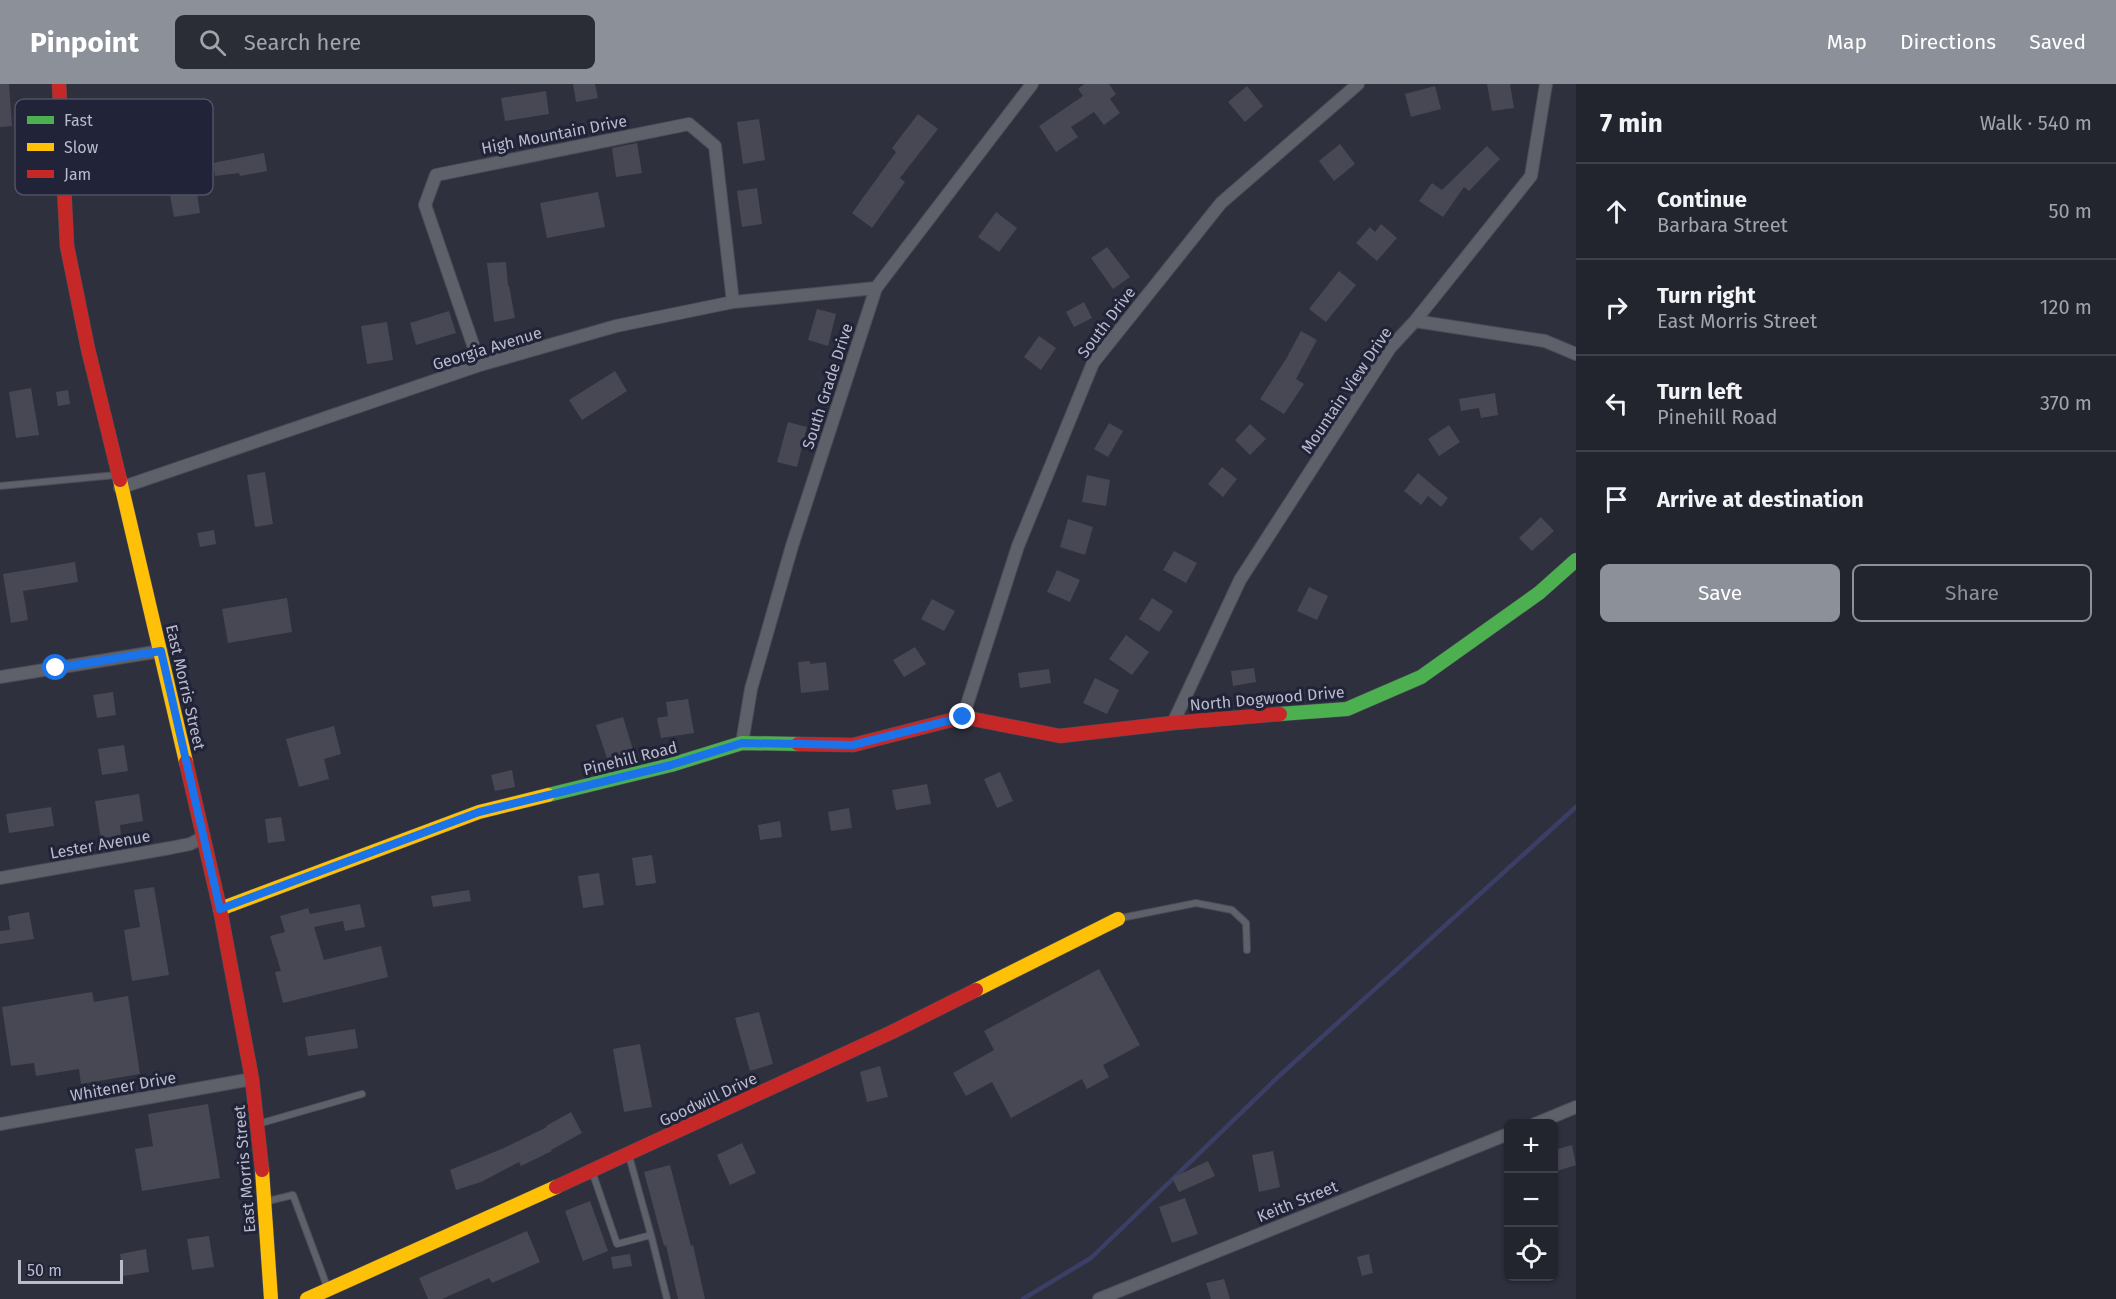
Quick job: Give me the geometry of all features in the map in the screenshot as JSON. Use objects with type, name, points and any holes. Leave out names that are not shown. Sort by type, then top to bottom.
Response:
[{"type":"street","name":"East Morris Street","points":[[59,84],[60,99]]},
{"type":"street","name":"South Grade Drive","points":[[742,743],[752,689],[792,546],[876,288],[1032,84]]},
{"type":"street","name":"South Drive","points":[[963,717],[1018,546],[1093,363],[1221,203],[1358,84]]},
{"type":"street","name":"Mountain View Drive","points":[[1173,723],[1240,580],[1390,348],[1415,321],[1531,176],[1546,84]]},
{"type":"street","name":"High Mountain Drive","points":[[480,365],[425,205],[436,175],[689,124],[715,146],[733,302]]},
{"type":"street","name":"East Morris Street","points":[[64,195],[67,246],[88,349],[204,837],[252,1079],[265,1201],[271,1299]]},
{"type":"street","name":"Georgia Avenue","points":[[118,481],[480,365],[616,326],[733,302],[876,288]]},
{"type":"street","points":[[1415,321],[1545,341],[1576,354]]},
{"type":"street","name":"North Dogwood Drive","points":[[1060,736],[1173,723],[1347,709],[1421,677],[1539,593],[1576,560]]},
{"type":"street","points":[[0,677],[161,651]]},
{"type":"street","name":"Pinehill Road","points":[[220,909],[479,812],[671,765],[742,743],[853,745],[963,717],[1060,736]]},
{"type":"street","name":"Lester Avenue","points":[[0,878],[170,849],[190,844],[204,837]]},
{"type":"street","name":"Goodwill Drive","points":[[307,1299],[892,1032],[1118,919]]},
{"type":"street","name":"Whitener Drive","points":[[0,1124],[252,1079]]},
{"type":"street","points":[[1547,1119],[1576,1107]]},
{"type":"street","name":"Keith Street","points":[[1099,1299],[1504,1136]]},
{"type":"lane","points":[[0,486],[118,481]]},
{"type":"lane","points":[[1118,919],[1196,903],[1232,910],[1246,923],[1247,950]]},
{"type":"lane","points":[[257,1124],[362,1094]]},
{"type":"lane","points":[[628,1154],[667,1299]]},
{"type":"lane","points":[[591,1171],[617,1244],[651,1235]]},
{"type":"lane","points":[[265,1201],[293,1195],[328,1290]]},
{"type":"building","points":[[0,84],[9,84],[12,126],[0,127]]},
{"type":"building","points":[[573,84],[595,84],[598,98],[576,102]]},
{"type":"building","points":[[1084,84],[1109,84],[1116,94],[1110,99],[1120,113],[1104,125],[1094,112],[1071,127],[1078,137],[1056,152],[1039,126],[1083,96],[1078,89]]},
{"type":"building","points":[[1487,84],[1510,84],[1514,108],[1492,111]]},
{"type":"building","points":[[1247,86],[1263,106],[1245,122],[1228,102]]},
{"type":"building","points":[[1435,86],[1441,109],[1411,117],[1405,94]]},
{"type":"building","points":[[546,91],[549,114],[505,121],[501,98]]},
{"type":"building","points":[[918,114],[938,129],[900,178],[905,182],[872,228],[852,213],[896,152],[892,148]]},
{"type":"building","points":[[759,119],[765,160],[743,164],[737,122]]},
{"type":"building","points":[[637,143],[642,173],[616,177],[612,148]]},
{"type":"building","points":[[1340,144],[1355,164],[1334,181],[1319,161]]},
{"type":"building","points":[[1487,146],[1500,159],[1469,191],[1464,187],[1443,217],[1419,201],[1432,183],[1442,190]]},
{"type":"building","points":[[264,153],[267,171],[240,176],[239,173],[215,176],[213,163]]},
{"type":"building","points":[[757,188],[762,224],[742,227],[737,191]]},
{"type":"building","points":[[598,192],[605,227],[547,238],[540,203]]},
{"type":"building","points":[[170,195],[197,195],[200,213],[174,217]]},
{"type":"building","points":[[996,212],[1017,228],[999,252],[978,237]]},
{"type":"building","points":[[1381,224],[1397,238],[1377,261],[1356,243],[1370,227],[1375,232]]},
{"type":"building","points":[[1107,247],[1130,277],[1113,289],[1091,258]]},
{"type":"building","points":[[506,262],[508,286],[515,318],[494,322],[487,263]]},
{"type":"building","points":[[1339,271],[1356,285],[1326,322],[1309,309]]},
{"type":"building","points":[[1084,302],[1092,318],[1074,327],[1066,312]]},
{"type":"building","points":[[817,309],[836,314],[828,346],[808,340]]},
{"type":"building","points":[[449,311],[456,333],[416,345],[410,323]]},
{"type":"building","points":[[387,322],[393,360],[367,364],[361,326]]},
{"type":"building","points":[[1301,331],[1317,340],[1296,379],[1304,384],[1284,414],[1260,399]]},
{"type":"building","points":[[1039,336],[1056,348],[1041,370],[1024,357]]},
{"type":"building","points":[[615,371],[627,391],[582,420],[569,400]]},
{"type":"building","points":[[31,388],[39,435],[16,438],[9,392]]},
{"type":"building","points":[[68,390],[70,404],[58,406],[56,392]]},
{"type":"building","points":[[1495,393],[1498,415],[1481,418],[1479,408],[1461,411],[1459,399]]},
{"type":"building","points":[[788,422],[807,427],[797,467],[777,462]]},
{"type":"building","points":[[1109,423],[1123,431],[1108,457],[1094,449]]},
{"type":"building","points":[[1250,424],[1266,439],[1250,455],[1235,440]]},
{"type":"building","points":[[1449,425],[1460,442],[1439,456],[1428,439]]},
{"type":"building","points":[[1222,467],[1237,479],[1223,497],[1208,484]]},
{"type":"building","points":[[265,472],[273,524],[255,527],[247,475]]},
{"type":"building","points":[[1418,473],[1448,498],[1441,507],[1428,496],[1421,505],[1404,491]]},
{"type":"building","points":[[1087,475],[1110,480],[1106,506],[1082,502]]},
{"type":"building","points":[[1541,517],[1554,531],[1532,551],[1519,538]]},
{"type":"building","points":[[1068,519],[1093,527],[1085,555],[1060,547]]},
{"type":"building","points":[[214,530],[216,544],[200,547],[197,533]]},
{"type":"building","points":[[1174,551],[1197,563],[1186,583],[1163,570]]},
{"type":"building","points":[[75,562],[78,582],[23,591],[28,620],[11,623],[3,574]]},
{"type":"building","points":[[1057,570],[1080,580],[1070,602],[1047,592]]},
{"type":"building","points":[[1309,587],[1328,596],[1317,620],[1297,611]]},
{"type":"building","points":[[287,598],[292,632],[228,643],[222,609]]},
{"type":"building","points":[[1152,598],[1173,611],[1159,632],[1139,619]]},
{"type":"building","points":[[932,599],[955,611],[944,631],[921,619]]},
{"type":"building","points":[[1126,635],[1149,652],[1132,675],[1109,659]]},
{"type":"building","points":[[915,647],[926,664],[904,677],[893,660]]},
{"type":"building","points":[[810,661],[810,664],[826,662],[829,690],[801,693],[798,662]]},
{"type":"building","points":[[1254,668],[1256,682],[1233,686],[1231,671]]},
{"type":"building","points":[[1049,669],[1051,683],[1020,688],[1018,673]]},
{"type":"building","points":[[1095,678],[1119,690],[1107,714],[1083,703]]},
{"type":"building","points":[[113,692],[116,715],[97,718],[93,695]]},
{"type":"building","points":[[688,699],[694,733],[661,738],[657,718],[668,716],[666,702]]},
{"type":"building","points":[[623,717],[634,753],[608,761],[596,725]]},
{"type":"building","points":[[334,726],[341,754],[324,759],[329,779],[299,787],[286,739]]},
{"type":"building","points":[[124,745],[128,771],[102,775],[98,749]]},
{"type":"building","points":[[512,770],[515,787],[495,791],[491,775]]},
{"type":"building","points":[[1000,772],[1013,801],[997,808],[984,779]]},
{"type":"building","points":[[927,784],[931,804],[896,810],[892,790]]},
{"type":"building","points":[[139,794],[143,821],[120,825],[121,837],[101,840],[95,801]]},
{"type":"building","points":[[51,807],[54,826],[9,833],[6,814]]},
{"type":"building","points":[[849,808],[852,828],[831,831],[828,812]]},
{"type":"building","points":[[281,817],[285,841],[268,843],[265,819]]},
{"type":"building","points":[[780,821],[782,837],[760,840],[758,825]]},
{"type":"building","points":[[652,855],[656,883],[636,886],[632,858]]},
{"type":"building","points":[[599,873],[604,905],[583,908],[578,876]]},
{"type":"building","points":[[154,887],[169,975],[132,981],[124,930],[140,927],[134,890]]},
{"type":"building","points":[[469,890],[471,901],[433,907],[431,896]]},
{"type":"building","points":[[360,904],[365,927],[345,931],[343,921],[314,927],[324,960],[381,946],[388,977],[283,1003],[275,972],[281,971],[270,936],[285,932],[280,916],[308,908],[310,914]]},
{"type":"building","points":[[29,912],[34,939],[0,944],[0,931],[10,930],[8,916]]},
{"type":"building","points":[[1099,969],[1140,1045],[1103,1065],[1109,1077],[1087,1089],[1082,1079],[1011,1118],[992,1082],[966,1096],[953,1073],[994,1050],[984,1031]]},
{"type":"building","points":[[92,992],[94,1002],[128,996],[140,1074],[81,1084],[79,1069],[36,1076],[34,1063],[11,1066],[2,1007]]},
{"type":"building","points":[[759,1012],[773,1064],[750,1071],[735,1018]]},
{"type":"building","points":[[355,1029],[358,1048],[308,1056],[305,1037]]},
{"type":"building","points":[[640,1044],[652,1107],[624,1112],[613,1049]]},
{"type":"building","points":[[880,1066],[888,1097],[867,1102],[860,1072]]},
{"type":"building","points":[[208,1104],[220,1178],[142,1191],[135,1149],[153,1146],[148,1114]]},
{"type":"building","points":[[571,1112],[582,1133],[521,1166],[519,1162],[481,1182],[456,1190],[450,1170],[504,1148],[547,1127]]},
{"type":"building","points":[[742,1143],[756,1173],[730,1185],[717,1155]]},
{"type":"building","points":[[1572,1145],[1576,1165],[1558,1171],[1558,1149]]},
{"type":"building","points":[[1273,1151],[1280,1187],[1259,1192],[1252,1155]]},
{"type":"building","points":[[1208,1161],[1215,1176],[1179,1192],[1172,1178]]},
{"type":"building","points":[[670,1165],[691,1246],[693,1245],[705,1299],[678,1299],[666,1245],[664,1246],[644,1172]]},
{"type":"building","points":[[1185,1198],[1198,1234],[1172,1243],[1159,1207]]},
{"type":"building","points":[[590,1201],[608,1251],[583,1261],[565,1211]]},
{"type":"building","points":[[527,1231],[540,1262],[492,1283],[489,1278],[442,1299],[428,1299],[419,1278]]},
{"type":"building","points":[[209,1236],[214,1267],[192,1270],[187,1239]]},
{"type":"building","points":[[146,1249],[149,1272],[123,1276],[120,1254]]},
{"type":"building","points":[[630,1254],[632,1266],[613,1269],[611,1257]]},
{"type":"building","points":[[1369,1254],[1373,1273],[1362,1276],[1357,1257]]},
{"type":"building","points":[[1224,1279],[1230,1299],[1211,1299],[1206,1283]]},
{"type":"waterway","points":[[1023,1299],[1091,1258],[1279,1076],[1576,807]]},
{"type":"traffic: fast","points":[[1280,714],[1347,709],[1421,677],[1539,593],[1576,560]]},
{"type":"traffic: fast","points":[[548,795],[671,765],[742,743],[798,744]]},
{"type":"traffic: slow","points":[[120,480],[186,762]]},
{"type":"traffic: slow","points":[[220,909],[479,812],[548,795]]},
{"type":"traffic: slow","points":[[976,990],[1118,919]]},
{"type":"traffic: slow","points":[[262,1170],[271,1299]]},
{"type":"traffic: slow","points":[[307,1299],[556,1187]]},
{"type":"traffic: jam","points":[[59,84],[60,99]]},
{"type":"traffic: jam","points":[[64,195],[67,246],[88,349],[120,480]]},
{"type":"traffic: jam","points":[[798,744],[853,745],[963,717],[1060,736],[1280,714]]},
{"type":"traffic: jam","points":[[186,762],[220,909],[252,1079],[262,1170]]},
{"type":"traffic: jam","points":[[556,1187],[892,1032],[976,990]]},
{"type":"route","points":[[56,668],[161,651],[220,909],[479,812],[671,765],[742,743],[853,745],[963,717]]}]
